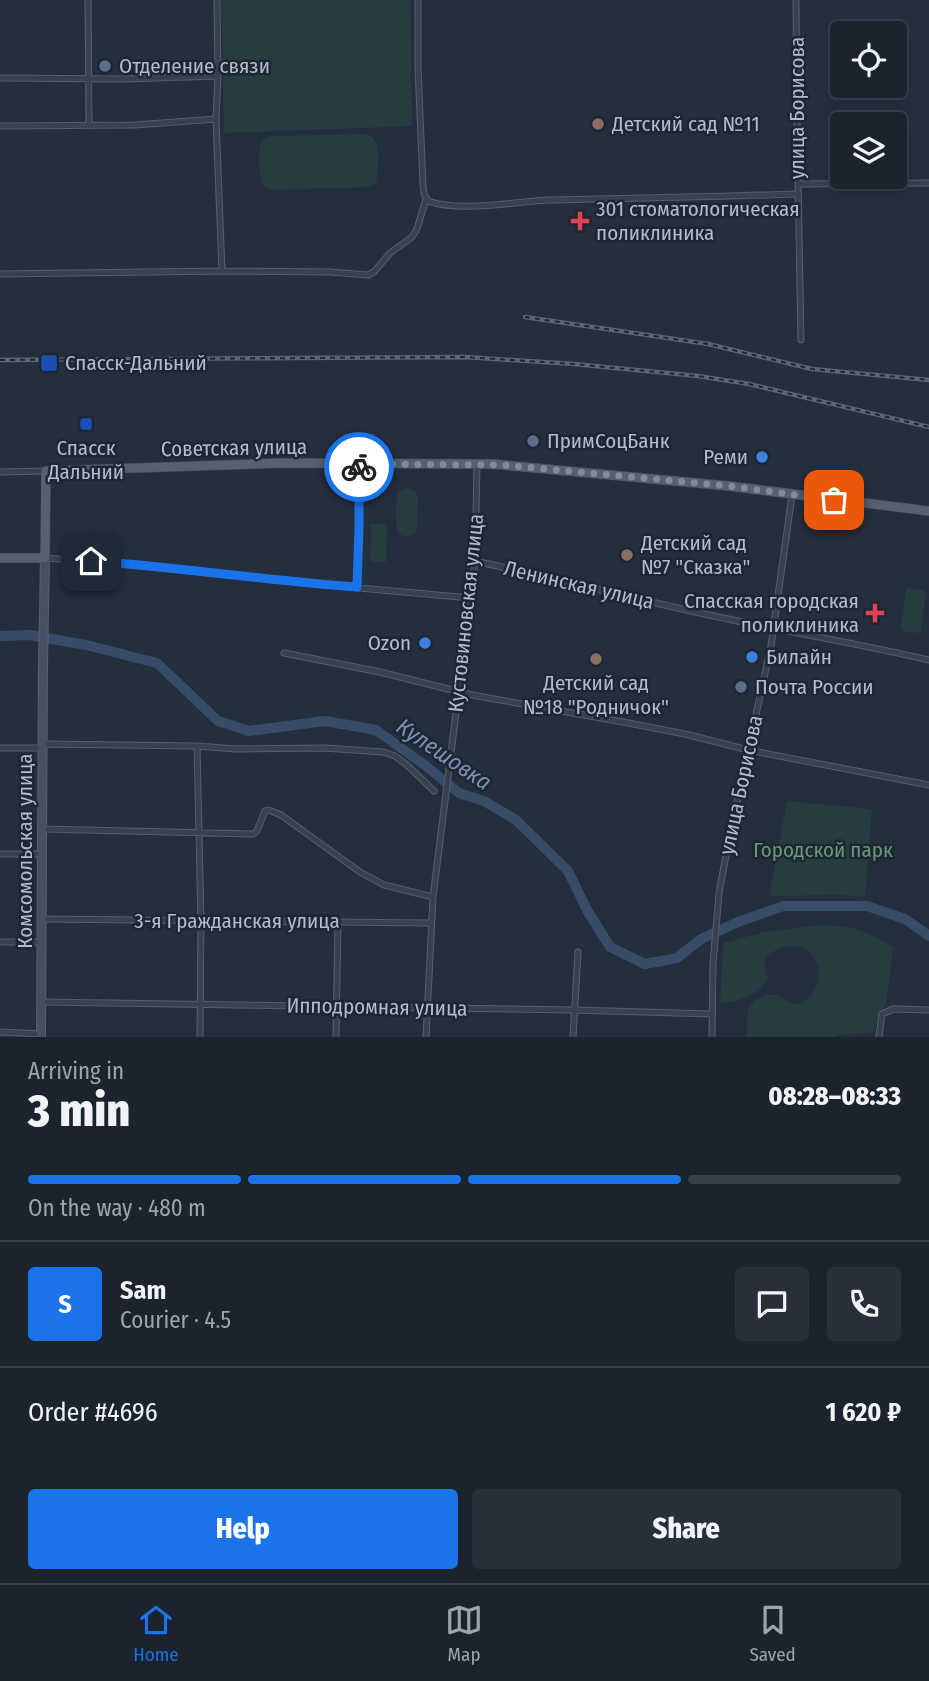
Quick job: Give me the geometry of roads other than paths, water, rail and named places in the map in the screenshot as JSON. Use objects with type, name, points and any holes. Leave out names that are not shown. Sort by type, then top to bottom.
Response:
[{"type":"main road","name":"Советская улица","points":[[46,471],[282,463],[477,464],[729,486],[929,511]]},
{"type":"main road","points":[[0,558],[46,558],[46,471]]},
{"type":"main road","name":"Комсомольская улица","points":[[41,1035],[46,558]]},
{"type":"street","points":[[88,0],[89,125]]},
{"type":"street","points":[[217,0],[216,119],[222,271]]},
{"type":"street","points":[[0,274],[222,271],[368,275],[374,272],[390,253],[412,237],[426,199],[422,186],[418,0]]},
{"type":"street","name":"улица Борисова","points":[[796,0],[801,340]]},
{"type":"street","points":[[0,78],[218,76]]},
{"type":"street","points":[[0,126],[135,125],[216,119]]},
{"type":"street","points":[[798,184],[929,183]]},
{"type":"street","points":[[426,199],[442,204],[473,206],[549,200],[798,194]]},
{"type":"street","points":[[357,587],[358,464]]},
{"type":"street","name":"Кустовиновская улица","points":[[433,897],[475,561],[477,464]]},
{"type":"street","name":"Советская улица","points":[[0,472],[46,471]]},
{"type":"street","name":"улица Борисова","points":[[712,1014],[717,910],[731,829],[771,646],[792,495]]},
{"type":"street","points":[[46,558],[471,598]]},
{"type":"street","name":"Ленинская улица","points":[[475,561],[772,629],[929,660]]},
{"type":"street","points":[[284,653],[380,672],[458,692],[636,724],[748,750],[929,785]]},
{"type":"street","points":[[197,746],[201,921],[200,1037]]},
{"type":"street","points":[[0,748],[197,746],[235,749],[324,748],[387,753],[407,765],[434,791]]},
{"type":"street","points":[[43,829],[253,834],[257,831],[265,811],[269,810],[360,872],[384,885],[433,897],[426,1037]]},
{"type":"street","points":[[0,854],[42,854]]},
{"type":"street","name":"3-я Гражданская улица","points":[[43,919],[431,923]]},
{"type":"street","points":[[336,1037],[338,922]]},
{"type":"street","points":[[0,942],[42,942]]},
{"type":"street","points":[[573,1037],[578,953]]},
{"type":"street","name":"Ипподромная улица","points":[[42,1002],[712,1014]]},
{"type":"street","points":[[879,1037],[882,1014],[893,1009],[929,1010]]},
{"type":"street","points":[[712,1014],[712,1037]]},
{"type":"street","points":[[0,1032],[41,1035]]},
{"type":"waterway","name":"Кулешовка","points":[[0,636],[29,635],[86,645],[157,663],[218,721],[249,731],[325,721],[376,730],[459,793],[484,801],[516,820],[568,871],[587,910],[610,947],[645,964],[677,958],[701,939],[783,906],[867,906],[905,919],[929,936]]},
{"type":"railway","points":[[525,317],[708,344],[812,369],[929,380]]},
{"type":"railway","points":[[0,360],[465,357],[574,364],[698,376],[749,384],[929,427]]},
{"type":"place","name":"Отделение связи","points":[[105,66]]},
{"type":"place","name":"Детский сад №11","points":[[598,124]]},
{"type":"place","name":"301 стоматологическая поликлиника","points":[[580,221]]},
{"type":"place","name":"Спасск-Дальний","points":[[49,363]]},
{"type":"place","name":"Спасск Дальний","points":[[86,424]]},
{"type":"place","name":"ПримСоцБанк","points":[[533,441]]},
{"type":"place","name":"Реми","points":[[762,457]]},
{"type":"place","name":"Детский сад №7 \"Сказка\"","points":[[627,555]]},
{"type":"place","name":"Спасская городская поликлиника","points":[[875,613]]},
{"type":"place","name":"Ozon","points":[[425,643]]},
{"type":"place","name":"Билайн","points":[[752,657]]},
{"type":"place","name":"Детский сад №18 \"Родничок\"","points":[[596,659]]},
{"type":"place","name":"Почта России","points":[[741,687]]},
{"type":"park label","name":"Городской парк","points":[[823,850]]}]
